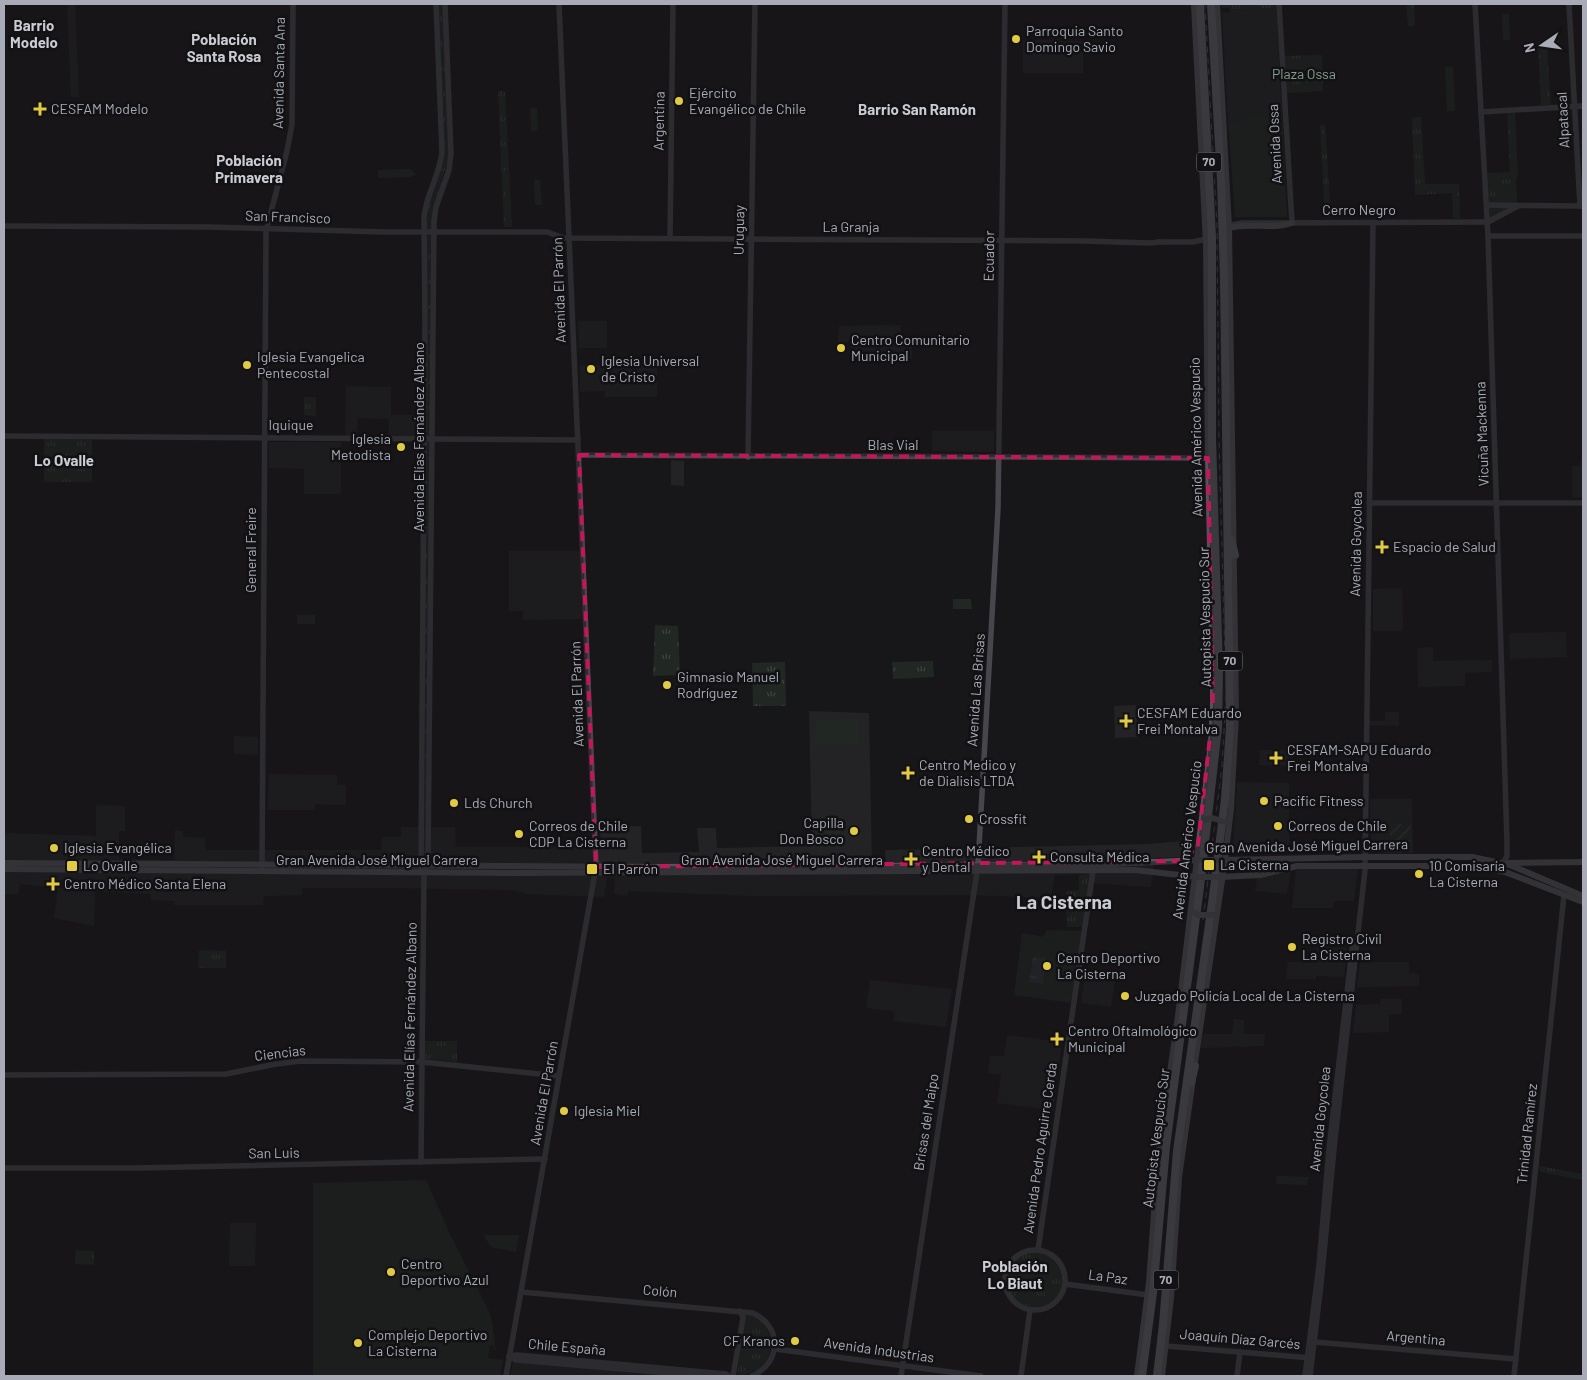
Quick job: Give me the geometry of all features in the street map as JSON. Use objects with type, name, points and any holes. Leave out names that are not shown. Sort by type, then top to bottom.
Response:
[{"type":"highway","name":"Autopista Vespucio Sur","points":[[1142,1376],[1155,1274],[1166,1146],[1216,758],[1219,691],[1217,558],[1212,448],[1212,237],[1200,4]]},
{"type":"highway","name":"Autopista Vespucio Sur","points":[[1157,1376],[1177,1151],[1213,896],[1228,762],[1231,688],[1223,210],[1211,4]]},
{"type":"highway","points":[[1227,522],[1235,555]]},
{"type":"highway","points":[[1213,648],[1217,558]]},
{"type":"highway","points":[[1166,1146],[1173,1060]]},
{"type":"highway","points":[[1177,1151],[1195,1066]]},
{"type":"main road","name":"Avenida Américo Vespucio","points":[[1137,1376],[1148,1295],[1158,1158],[1173,1060],[1212,732],[1213,648],[1208,458],[1205,194],[1194,4]]},
{"type":"main road","points":[[1162,1376],[1179,1184],[1226,847],[1236,715],[1230,227],[1217,4]]},
{"type":"main road","points":[[1230,227],[1292,223]]},
{"type":"main road","points":[[1202,821],[1212,818],[1227,825]]},
{"type":"main road","points":[[1183,861],[1192,855],[1198,845]]},
{"type":"main road","points":[[1226,847],[1231,854],[1241,860]]},
{"type":"main road","name":"Gran Avenida José Miguel Carrera","points":[[4,869],[153,871],[262,868],[595,870],[977,868],[1198,860],[1466,857],[1503,863],[1583,896]]},
{"type":"main road","points":[[1488,868],[1503,863],[1583,862]]},
{"type":"main road","name":"Gran Avenida José Miguel Carrera","points":[[4,863],[149,864],[262,868]]},
{"type":"main road","points":[[149,864],[153,871]]},
{"type":"main road","points":[[1093,871],[1100,864]]},
{"type":"main road","name":"Gran Avenida José Miguel Carrera","points":[[977,868],[1093,871],[1140,870],[1174,876],[1236,877],[1261,875],[1297,866],[1467,866],[1505,872],[1583,902]]},
{"type":"main road","points":[[1174,876],[1186,881],[1193,892]]},
{"type":"main road","points":[[1221,890],[1226,883],[1236,877]]},
{"type":"main road","points":[[1564,894],[1571,891]]},
{"type":"main road","points":[[1192,910],[1199,915],[1216,913]]},
{"type":"street","name":"Avenida Santa Ana","points":[[266,229],[287,151],[292,124],[293,4]]},
{"type":"street","name":"Avenida Elías Fernández Albano","points":[[425,868],[422,764],[424,232],[425,209],[439,170],[442,152],[436,4]]},
{"type":"street","name":"Avenida Elías Fernández Albano","points":[[421,1162],[425,868],[429,764],[433,232],[436,207],[448,175],[451,153],[445,4]]},
{"type":"street","name":"Avenida El Parrón","points":[[506,1376],[595,870],[559,4]]},
{"type":"street","name":"Argentina","points":[[670,238],[673,4]]},
{"type":"street","name":"Uruguay","points":[[748,456],[755,4]]},
{"type":"street","name":"Ecuador","points":[[998,509],[1005,4]]},
{"type":"street","name":"Avenida Ossa","points":[[1279,4],[1292,223]]},
{"type":"street","name":"Vicuña Mackenna","points":[[1475,4],[1488,222],[1507,842],[1507,858],[1503,863]]},
{"type":"street","name":"Alpatacal","points":[[1569,4],[1582,206]]},
{"type":"street","points":[[1481,112],[1583,106]]},
{"type":"street","points":[[1487,205],[1582,206]]},
{"type":"street","points":[[1488,222],[1518,206]]},
{"type":"street","name":"Avenida Goycolea","points":[[1305,1376],[1314,1342],[1365,870],[1373,222]]},
{"type":"street","name":"Cerro Negro","points":[[1292,223],[1488,222]]},
{"type":"street","name":"San Francisco","points":[[4,226],[548,232],[561,238],[570,238]]},
{"type":"street","name":"General Freire","points":[[262,868],[266,229]]},
{"type":"street","points":[[1488,236],[1583,236]]},
{"type":"street","name":"La Granja","points":[[570,238],[1131,242],[1194,242],[1202,240]]},
{"type":"street","points":[[424,398],[432,399]]},
{"type":"street","name":"Iquique","points":[[4,436],[578,440]]},
{"type":"street","name":"Blas Vial","points":[[579,456],[1208,458]]},
{"type":"street","points":[[424,477],[431,477]]},
{"type":"street","points":[[1369,503],[1583,503]]},
{"type":"street","name":"Avenida Las Brisas","points":[[977,868],[998,509]]},
{"type":"street","points":[[422,764],[429,764]]},
{"type":"street","name":"Avenida Goycolea","points":[[1310,1376],[1310,1358],[1352,947],[1364,866]]},
{"type":"street","name":"Brisas del Maipo","points":[[901,1376],[977,868]]},
{"type":"street","name":"Avenida Pedro Aguirre Cerda","points":[[1038,1250],[1093,871]]},
{"type":"street","name":"Trinidad Ramírez","points":[[1514,1376],[1564,894]]},
{"type":"street","name":"Ciencias","points":[[4,1075],[226,1074],[294,1062],[422,1062],[559,1076]]},
{"type":"street","name":"San Luis","points":[[4,1168],[138,1168],[545,1159]]},
{"type":"street","points":[[1027,1250],[1038,1250],[1049,1253],[1059,1261],[1064,1271],[1065,1284],[1062,1294],[1054,1304],[1042,1310],[1030,1310],[1019,1306],[1006,1291],[1005,1276],[1009,1264],[1017,1255],[1027,1250]]},
{"type":"street","name":"La Paz","points":[[1065,1284],[1148,1295]]},
{"type":"street","name":"Colón","points":[[521,1292],[750,1312],[762,1318],[769,1326],[774,1337],[774,1349]]},
{"type":"street","points":[[733,1376],[743,1318],[740,1310]]},
{"type":"street","points":[[1021,1376],[1030,1310]]},
{"type":"street","points":[[743,1318],[750,1312]]},
{"type":"street","name":"Argentina","points":[[1314,1342],[1516,1359]]},
{"type":"street","name":"Joaquín Díaz Garcés","points":[[1166,1346],[1310,1358]]},
{"type":"street","points":[[752,1376],[766,1366],[771,1359],[774,1349]]},
{"type":"street","name":"Avenida Industrias","points":[[774,1349],[981,1376]]},
{"type":"street","points":[[1238,1376],[1240,1352]]},
{"type":"street","name":"Chile España","points":[[509,1356],[517,1355],[726,1374],[730,1376]]},
{"type":"street","name":"Chile España","points":[[509,1356],[516,1360],[705,1376]]},
{"type":"highlighted area","points":[[579,455],[1208,458],[1213,709],[1198,845],[1183,861],[596,867]]},
{"type":"shaded area","points":[[67,4],[75,4],[79,97],[71,97]]},
{"type":"shaded area","points":[[1276,8],[1282,116],[1245,116],[1245,122],[1228,122],[1222,13],[1229,13],[1230,10]]},
{"type":"shaded area","points":[[1023,40],[1083,41],[1083,73],[1023,73]]},
{"type":"shaded area","points":[[578,321],[607,321],[607,348],[579,348]]},
{"type":"shaded area","points":[[901,325],[901,342],[912,342],[912,359],[851,359],[851,342],[838,342],[839,326]]},
{"type":"shaded area","points":[[657,364],[657,397],[605,397],[605,391],[580,392],[580,365]]},
{"type":"shaded area","points":[[346,386],[391,387],[391,415],[420,415],[419,436],[389,436],[389,419],[358,418],[357,436],[345,436]]},
{"type":"shaded area","points":[[932,431],[994,431],[994,452],[932,451]]},
{"type":"shaded area","points":[[269,442],[341,442],[341,494],[304,494],[304,469],[269,468]]},
{"type":"shaded area","points":[[1581,459],[1583,459],[1583,497],[1572,497],[1572,466],[1580,466]]},
{"type":"shaded area","points":[[671,460],[684,461],[684,486],[671,485]]},
{"type":"shaded area","points":[[509,551],[580,551],[582,619],[523,620],[523,611],[509,611]]},
{"type":"shaded area","points":[[1402,588],[1403,631],[1373,631],[1373,589]]},
{"type":"shaded area","points":[[1566,632],[1567,657],[1510,659],[1509,633]]},
{"type":"shaded area","points":[[1433,647],[1433,661],[1492,660],[1492,672],[1465,673],[1465,686],[1418,687],[1417,648]]},
{"type":"shaded area","name":"CESFAM Eduardo Frei Montalva","points":[[1136,705],[1137,737],[1115,738],[1114,706]]},
{"type":"shaded area","points":[[809,711],[869,713],[872,862],[886,862],[885,850],[1148,844],[1182,841],[1183,857],[1155,858],[1151,887],[1090,883],[1090,874],[1055,875],[1051,898],[973,895],[752,896],[628,891],[627,896],[614,894],[615,878],[607,878],[604,897],[528,894],[511,890],[302,888],[302,895],[264,896],[263,905],[174,905],[174,901],[150,900],[151,894],[95,891],[94,926],[54,918],[58,888],[20,884],[18,894],[4,895],[4,833],[96,836],[96,805],[125,806],[125,831],[119,831],[119,859],[174,860],[175,830],[183,831],[183,837],[205,838],[206,850],[381,850],[382,837],[401,837],[401,827],[455,827],[456,847],[601,847],[600,827],[641,826],[642,853],[699,852],[697,828],[716,828],[717,848],[812,846]]},
{"type":"shaded area","points":[[1385,712],[1399,712],[1399,726],[1369,725],[1369,721],[1385,721]]},
{"type":"shaded area","points":[[234,736],[258,737],[258,755],[234,754]]},
{"type":"shaded area","name":"CESFAM-SAPU Eduardo Frei Montalva","points":[[1260,750],[1292,750],[1292,766],[1259,765]]},
{"type":"shaded area","points":[[269,774],[337,775],[337,785],[346,785],[346,805],[315,804],[315,810],[268,810]]},
{"type":"shaded area","points":[[1237,782],[1289,783],[1289,850],[1287,853],[1242,853],[1233,850]]},
{"type":"shaded area","points":[[1370,799],[1412,799],[1413,853],[1371,853]]},
{"type":"shaded area","points":[[1358,868],[1354,901],[1334,901],[1333,908],[1292,908],[1296,869]]},
{"type":"shaded area","points":[[1291,870],[1287,894],[1255,891],[1257,878]]},
{"type":"shaded area","points":[[1323,943],[1324,947],[1347,948],[1344,977],[1316,976],[1316,979],[1286,979],[1288,962],[1316,962],[1317,944]]},
{"type":"shaded area","points":[[1360,962],[1409,962],[1409,973],[1419,974],[1419,986],[1357,987]]},
{"type":"shaded area","points":[[1086,969],[1116,973],[1111,1007],[1081,1003]]},
{"type":"shaded area","points":[[870,980],[952,989],[946,1027],[893,1021],[894,1011],[866,1008]]},
{"type":"shaded area","points":[[1381,999],[1402,999],[1402,1014],[1389,1015],[1389,1032],[1353,1033],[1356,1005],[1380,1004]]},
{"type":"shaded area","points":[[1234,1019],[1244,1020],[1244,1034],[1265,1034],[1264,1046],[1200,1048],[1203,1034],[1232,1034]]},
{"type":"shaded area","points":[[1007,1035],[1062,1042],[1053,1110],[997,1103],[1001,1075],[988,1073],[990,1056],[1004,1056]]},
{"type":"shaded area","points":[[230,1223],[256,1223],[255,1266],[229,1266]]},
{"type":"shaded area","points":[[513,1361],[684,1376],[510,1376]]},
{"type":"green space","points":[[437,4],[443,4],[449,154],[434,210],[431,229],[426,230],[426,210],[443,165],[444,144]]},
{"type":"green space","points":[[1221,4],[1276,4],[1276,8],[1230,10],[1228,7],[1222,8]]},
{"type":"green space","points":[[1406,4],[1414,4],[1415,26],[1408,26]]},
{"type":"green space","points":[[1502,14],[1509,14],[1510,40],[1503,40]]},
{"type":"green space","points":[[1559,41],[1560,48],[1547,49],[1551,105],[1541,105],[1538,42]]},
{"type":"green space","name":"Plaza Ossa","points":[[1322,55],[1323,91],[1287,93],[1285,56]]},
{"type":"green space","points":[[1453,66],[1455,111],[1447,111],[1445,67]]},
{"type":"green space","points":[[498,91],[505,91],[512,227],[504,227]]},
{"type":"green space","points":[[537,107],[538,131],[531,131],[530,108]]},
{"type":"green space","points":[[1515,113],[1518,178],[1516,178],[1517,203],[1490,218],[1487,173],[1510,172],[1507,114]]},
{"type":"green space","points":[[1245,116],[1282,116],[1287,217],[1235,217],[1228,122],[1244,122]]},
{"type":"green space","points":[[1421,117],[1425,184],[1459,184],[1460,218],[1453,218],[1452,193],[1415,195],[1412,118]]},
{"type":"green space","points":[[1320,125],[1325,125],[1331,218],[1325,218]]},
{"type":"green space","points":[[411,169],[416,175],[378,178],[378,170]]},
{"type":"green space","points":[[534,180],[540,180],[542,205],[535,205]]},
{"type":"green space","points":[[432,235],[427,864],[423,864],[426,236]]},
{"type":"green space","points":[[304,397],[316,397],[316,416],[304,415]]},
{"type":"green space","points":[[44,439],[92,440],[92,482],[44,482]]},
{"type":"green space","points":[[953,599],[971,599],[972,609],[953,609]]},
{"type":"green space","points":[[297,615],[315,615],[315,624],[297,624]]},
{"type":"green space","points":[[655,625],[678,626],[680,675],[653,676]]},
{"type":"green space","points":[[933,661],[934,677],[893,679],[892,662]]},
{"type":"green space","points":[[785,662],[786,706],[753,706],[752,663]]},
{"type":"green space","points":[[859,719],[859,744],[816,744],[816,720]]},
{"type":"green space","points":[[825,822],[840,822],[840,841],[825,841]]},
{"type":"green space","points":[[1390,824],[1411,824],[1410,851],[1390,851]]},
{"type":"green space","points":[[81,836],[90,836],[90,859],[80,860]]},
{"type":"green space","points":[[1091,874],[1083,927],[1067,927],[1066,891],[1079,890],[1079,875]]},
{"type":"green space","name":"Centro Deportivo La Cisterna","points":[[1046,930],[1083,931],[1072,1003],[1014,995],[1022,933],[1044,937]]},
{"type":"green space","points":[[199,950],[226,951],[226,968],[198,968]]},
{"type":"green space","points":[[425,1041],[457,1041],[457,1062],[425,1059]]},
{"type":"green space","points":[[1539,1166],[1583,1174],[1583,1180],[1540,1172]]},
{"type":"green space","points":[[1277,1176],[1309,1177],[1307,1185],[1276,1184]]},
{"type":"green space","name":"Centro Deportivo Azul","points":[[426,1180],[449,1232],[489,1311],[496,1352],[493,1346],[490,1345],[488,1358],[503,1360],[500,1376],[313,1376],[313,1183]]},
{"type":"green space","points":[[485,1235],[519,1235],[516,1252],[491,1247]]},
{"type":"green space","points":[[76,1250],[94,1251],[94,1265],[75,1264]]},
{"type":"green space","points":[[1030,1251],[1040,1251],[1055,1259],[1061,1268],[1063,1279],[1061,1290],[1055,1299],[1040,1307],[1030,1307],[1019,1302],[1012,1295],[1007,1284],[1007,1274],[1012,1263],[1019,1256]]},
{"type":"green space","points":[[745,1315],[756,1317],[764,1324],[769,1333],[771,1344],[769,1355],[763,1365],[752,1372],[737,1376]]},
{"type":"water","points":[[1033,957],[1046,958],[1043,984],[1029,982]]},
{"type":"railway","points":[[1203,920],[1222,766],[1226,695],[1219,439],[1217,226],[1205,4]]},
{"type":"place","name":"Parroquia Santo Domingo Savio","points":[[1016,39]]},
{"type":"place","name":"Ejército Evangélico de Chile","points":[[679,101]]},
{"type":"place","name":"CESFAM Modelo","points":[[40,109]]},
{"type":"place","name":"Centro Comunitario Municipal","points":[[841,348]]},
{"type":"place","name":"Iglesia Evangelica Pentecostal","points":[[247,365]]},
{"type":"place","name":"Iglesia Universal de Cristo","points":[[591,369]]},
{"type":"place","name":"Iglesia Metodista","points":[[401,447]]},
{"type":"place","name":"Espacio de Salud","points":[[1382,547]]},
{"type":"place","name":"Gimnasio Manuel Rodríguez","points":[[667,685]]},
{"type":"place","name":"CESFAM Eduardo Frei Montalva","points":[[1126,721]]},
{"type":"place","name":"CESFAM-SAPU Eduardo Frei Montalva","points":[[1276,758]]},
{"type":"place","name":"Centro Medico y de Dialisis LTDA","points":[[908,773]]},
{"type":"place","name":"Pacific Fitness","points":[[1264,801]]},
{"type":"place","name":"Lds Church","points":[[454,803]]},
{"type":"place","name":"Crossfit","points":[[969,819]]},
{"type":"place","name":"Correos de Chile","points":[[1278,826]]},
{"type":"place","name":"Capilla Don Bosco","points":[[854,831]]},
{"type":"place","name":"Correos de Chile CDP La Cisterna","points":[[519,834]]},
{"type":"place","name":"Iglesia Evangélica","points":[[54,848]]},
{"type":"place","name":"Consulta Médica","points":[[1039,857]]},
{"type":"place","name":"Centro Médico y Dental","points":[[911,859]]},
{"type":"place","name":"La Cisterna","points":[[1209,865]]},
{"type":"place","name":"Lo Ovalle","points":[[72,866]]},
{"type":"place","name":"El Parrón","points":[[592,869]]},
{"type":"place","name":"10 Comisaría La Cisterna","points":[[1419,874]]},
{"type":"place","name":"Centro Médico Santa Elena","points":[[53,884]]},
{"type":"place","name":"Registro Civil La Cisterna","points":[[1292,947]]},
{"type":"place","name":"Centro Deportivo La Cisterna","points":[[1047,966]]},
{"type":"place","name":"Juzgado Policía Local de La Cisterna","points":[[1125,996]]},
{"type":"place","name":"Centro Oftalmológico Municipal","points":[[1057,1039]]},
{"type":"place","name":"Iglesia Miel","points":[[564,1111]]},
{"type":"place","name":"Centro Deportivo Azul","points":[[391,1272]]},
{"type":"place","name":"CF Kranos","points":[[795,1341]]},
{"type":"place","name":"Complejo Deportivo La Cisterna","points":[[358,1343]]},
{"type":"district","name":"Barrio Modelo","points":[[34,34]]},
{"type":"district","name":"Población Santa Rosa","points":[[224,48]]},
{"type":"district","name":"Barrio San Ramón","points":[[917,110]]},
{"type":"district","name":"Población Primavera","points":[[249,170]]},
{"type":"district","name":"Lo Ovalle","points":[[64,461]]},
{"type":"district","name":"La Cisterna","points":[[1064,902]]},
{"type":"district","name":"Población Lo Biaut","points":[[1015,1276]]}]
